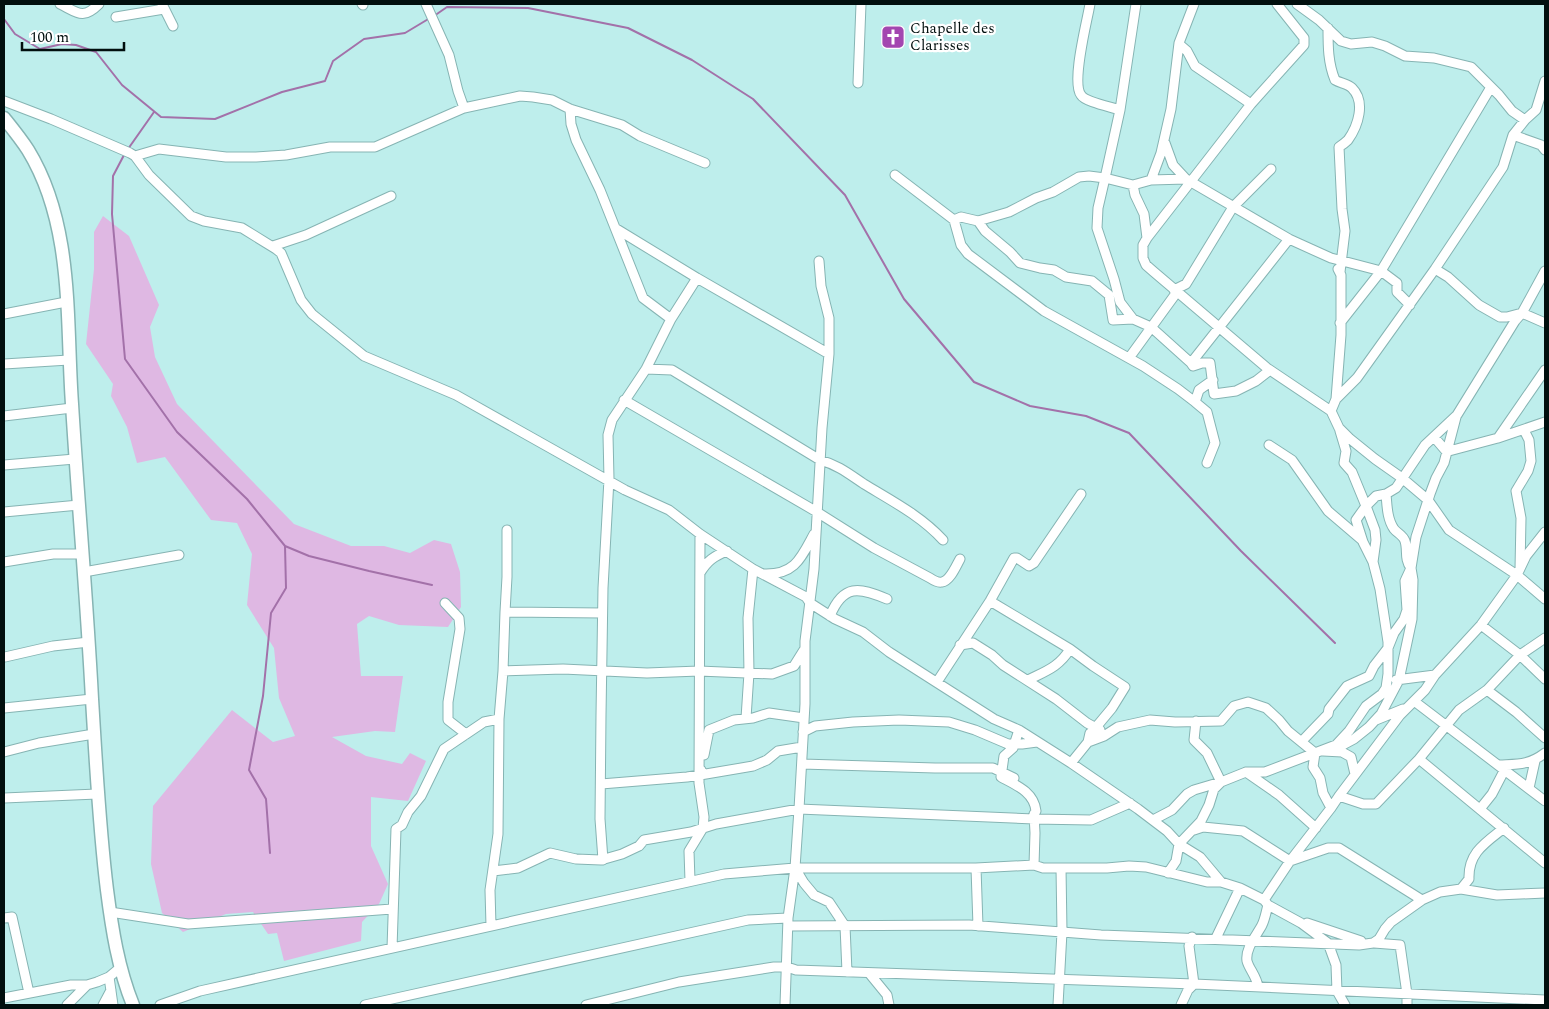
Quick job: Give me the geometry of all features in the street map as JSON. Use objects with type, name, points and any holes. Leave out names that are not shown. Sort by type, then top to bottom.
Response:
[{"type":"highway","points":[[4,118],[28,150],[37,168],[50,200],[64,261],[97,794],[110,912],[121,967],[133,1005]]},
{"type":"street","points":[[60,4],[86,14],[99,4]]},
{"type":"street","points":[[426,4],[448,56],[464,108]]},
{"type":"street","points":[[858,83],[861,4]]},
{"type":"street","points":[[1090,4],[1077,78],[1079,92],[1084,98],[1120,110]]},
{"type":"street","points":[[1136,4],[1120,110],[1098,208],[1097,228],[1120,302],[1133,318],[1152,327],[1193,366],[1210,363],[1214,394],[1236,391],[1256,381],[1270,370]]},
{"type":"street","points":[[1150,180],[1161,153],[1174,91],[1180,45],[1186,22],[1194,4]]},
{"type":"street","points":[[1276,4],[1304,38],[1304,45],[1188,180],[1147,238],[1143,245],[1143,258],[1146,265],[1218,328],[1270,370],[1331,411],[1339,428],[1346,451],[1344,463],[1352,472],[1375,530],[1376,540],[1373,562]]},
{"type":"street","points":[[1297,4],[1328,28],[1341,41],[1347,43],[1372,42],[1406,56],[1434,58],[1471,67],[1512,111],[1525,120]]},
{"type":"street","points":[[116,17],[163,6],[173,26]]},
{"type":"street","points":[[1328,28],[1330,70],[1335,80],[1351,86],[1358,98],[1360,115],[1347,141],[1339,147],[1345,231],[1340,260],[1339,365],[1336,399],[1331,411]]},
{"type":"street","points":[[1180,45],[1188,51],[1195,66],[1252,104]]},
{"type":"street","points":[[1336,399],[1358,378],[1435,269],[1503,167],[1513,135],[1536,110],[1545,80]]},
{"type":"street","points":[[1340,323],[1381,270],[1491,87]]},
{"type":"street","points":[[135,156],[159,149],[234,158],[286,155],[330,147],[371,148],[464,108],[520,96],[552,100],[570,109],[622,126],[640,136],[704,163]]},
{"type":"street","points":[[4,102],[51,119],[135,156],[149,175],[191,216],[204,221],[242,228],[273,246],[280,253],[298,294],[312,314],[364,356],[456,395],[630,492],[669,510],[700,534],[757,571],[806,597],[810,603],[830,616],[864,632],[889,652],[994,718],[1019,730],[1071,763],[1130,803],[1153,820],[1179,844],[1200,857],[1221,882]]},
{"type":"street","points":[[570,109],[571,124],[576,140],[600,190],[643,298],[672,320]]},
{"type":"street","points":[[1513,135],[1541,145],[1545,150]]},
{"type":"street","points":[[1164,140],[1173,165],[1188,180],[1289,239],[1331,258],[1381,270],[1396,283],[1397,292],[1410,305]]},
{"type":"street","points":[[1129,358],[1176,292],[1186,284],[1233,207],[1271,169]]},
{"type":"street","points":[[895,175],[954,220],[961,245],[968,254],[1044,311],[1129,358],[1178,389],[1207,412],[1215,443],[1207,463]]},
{"type":"street","points":[[954,220],[961,217],[978,221],[1009,212],[1036,198],[1053,192],[1079,177],[1105,178],[1134,185],[1150,180],[1188,180]]},
{"type":"street","points":[[1134,185],[1135,195],[1144,214],[1147,238]]},
{"type":"street","points":[[273,246],[306,235],[391,196]]},
{"type":"street","points":[[978,221],[985,231],[1020,263],[1054,270],[1066,277],[1092,281],[1109,295],[1113,320],[1133,318]]},
{"type":"street","points":[[615,228],[829,354]]},
{"type":"street","points":[[1191,363],[1289,239]]},
{"type":"street","points":[[1331,258],[1340,272]]},
{"type":"street","points":[[785,1005],[788,922],[795,868],[802,764],[805,650],[814,569],[820,460],[829,354],[829,318],[821,286],[819,261]]},
{"type":"street","points":[[1435,269],[1448,277],[1479,306],[1500,317],[1522,313],[1545,323]]},
{"type":"street","points":[[1153,820],[1172,810],[1187,794],[1194,790],[1246,772],[1265,772],[1336,745],[1343,739],[1366,706],[1382,694],[1388,681],[1388,648],[1380,589],[1373,562],[1356,520],[1376,496],[1386,494],[1396,488],[1425,445],[1456,415],[1485,372],[1515,321],[1522,313],[1545,272]]},
{"type":"street","points":[[603,860],[600,819],[601,671],[608,435],[612,420],[646,369],[697,278]]},
{"type":"street","points":[[4,314],[66,302]]},
{"type":"street","points":[[4,364],[69,360]]},
{"type":"street","points":[[646,369],[672,370],[820,460],[845,470],[922,520],[943,540]]},
{"type":"street","points":[[1498,438],[1545,370]]},
{"type":"street","points":[[1194,402],[1199,390],[1213,380]]},
{"type":"street","points":[[624,400],[817,512],[874,548],[938,582],[945,581],[960,559]]},
{"type":"street","points":[[4,416],[72,408]]},
{"type":"street","points":[[1302,741],[1328,714],[1329,709],[1347,686],[1369,676],[1388,648],[1394,634],[1404,619],[1407,610],[1405,581],[1411,568],[1416,537],[1436,478],[1444,463],[1456,415]]},
{"type":"street","points":[[1434,437],[1446,451],[1453,451],[1545,422]]},
{"type":"street","points":[[1339,428],[1428,500],[1449,530],[1518,572],[1545,599]]},
{"type":"street","points":[[1518,572],[1521,518],[1516,491],[1528,472],[1531,461],[1529,440],[1524,430]]},
{"type":"street","points":[[1269,445],[1278,449],[1292,460],[1328,511],[1364,542]]},
{"type":"street","points":[[4,465],[75,459]]},
{"type":"street","points":[[937,682],[990,601],[1014,558],[1018,558],[1029,566],[1034,563],[1081,494]]},
{"type":"street","points":[[1319,752],[1339,747],[1369,727],[1381,714],[1399,680],[1412,619],[1413,580],[1411,568],[1406,558],[1405,542],[1389,519],[1386,494]]},
{"type":"street","points":[[4,512],[79,505]]},
{"type":"street","points":[[491,926],[490,890],[498,834],[499,719],[503,671],[507,530]]},
{"type":"street","points":[[757,571],[781,573],[794,565],[798,562],[816,532]]},
{"type":"street","points":[[1258,987],[1257,981],[1247,962],[1253,940],[1262,926],[1266,902],[1290,861],[1406,708],[1425,690],[1435,676],[1481,625],[1518,572],[1526,556],[1545,532]]},
{"type":"street","points":[[700,534],[700,775]]},
{"type":"street","points":[[700,573],[706,563],[715,556],[727,551]]},
{"type":"street","points":[[4,562],[53,554],[83,554]]},
{"type":"street","points":[[84,572],[179,555]]},
{"type":"street","points":[[746,718],[749,673],[748,618],[757,571]]},
{"type":"street","points":[[830,616],[840,598],[858,590],[871,592],[887,600]]},
{"type":"street","points":[[990,601],[1070,649],[1125,687],[1112,708],[1097,726],[1100,730]]},
{"type":"street","points":[[445,603],[459,618],[460,629],[448,702],[448,720],[466,734]]},
{"type":"street","points":[[505,612],[602,613]]},
{"type":"street","points":[[1481,625],[1520,655],[1545,679]]},
{"type":"street","points":[[1339,796],[1363,804],[1376,804],[1419,759],[1459,710],[1487,690],[1520,655],[1545,638]]},
{"type":"street","points":[[5,657],[53,646],[89,642]]},
{"type":"street","points":[[960,645],[973,643],[1056,699],[1087,723],[1100,730]]},
{"type":"street","points":[[1028,680],[1056,667],[1063,661],[1070,649]]},
{"type":"street","points":[[503,671],[563,669],[772,674],[794,666],[805,650]]},
{"type":"street","points":[[788,668],[804,678]]},
{"type":"street","points":[[1388,681],[1435,676]]},
{"type":"street","points":[[1487,690],[1516,712],[1545,738]]},
{"type":"street","points":[[4,708],[92,699]]},
{"type":"street","points":[[1414,701],[1545,800]]},
{"type":"street","points":[[1088,742],[1104,736],[1118,727],[1150,720],[1175,722],[1221,720],[1234,706],[1248,702],[1266,708],[1288,731],[1319,752],[1342,752],[1351,757],[1355,774]]},
{"type":"street","points":[[1375,721],[1406,708]]},
{"type":"street","points":[[690,881],[689,851],[703,828],[704,817],[699,783],[708,730],[734,720],[753,718],[769,713],[804,718]]},
{"type":"street","points":[[392,948],[396,829],[402,825],[408,812],[416,805],[444,750],[484,722],[499,719]]},
{"type":"street","points":[[803,732],[815,726],[853,722],[898,720],[949,722],[976,730],[1008,744],[1037,742]]},
{"type":"street","points":[[1196,721],[1194,740],[1207,753],[1221,782]]},
{"type":"street","points":[[1019,730],[1013,748],[1004,756],[1001,777],[1025,789],[1036,807],[1034,819],[1034,865]]},
{"type":"street","points":[[1071,763],[1088,742],[1090,733],[1100,730]]},
{"type":"street","points":[[4,752],[39,743],[94,734]]},
{"type":"street","points":[[601,784],[687,777],[752,766],[766,760],[778,751],[802,747]]},
{"type":"street","points":[[1319,752],[1313,767],[1320,778],[1323,794],[1332,808]]},
{"type":"street","points":[[1502,767],[1535,761],[1545,753]]},
{"type":"street","points":[[1419,759],[1545,863]]},
{"type":"street","points":[[1529,788],[1535,761]]},
{"type":"street","points":[[802,764],[993,768],[1014,778]]},
{"type":"street","points":[[1480,809],[1492,794],[1502,767]]},
{"type":"street","points":[[1246,772],[1279,795],[1316,828]]},
{"type":"street","points":[[1168,873],[1176,861],[1179,844],[1201,821],[1214,789],[1221,782]]},
{"type":"street","points":[[4,798],[97,794]]},
{"type":"street","points":[[493,871],[518,868],[550,853],[576,859],[603,860],[639,846],[644,840],[667,837],[716,824],[799,809],[1091,820],[1130,803]]},
{"type":"street","points":[[1192,831],[1203,827],[1243,831],[1290,861]]},
{"type":"street","points":[[1461,889],[1469,879],[1469,868],[1477,852],[1504,828]]},
{"type":"street","points":[[1290,861],[1328,848],[1339,848],[1422,900]]},
{"type":"street","points":[[160,1005],[200,991],[724,874],[795,868],[976,868],[1034,865],[1043,868],[1146,867],[1207,882],[1221,882],[1240,888],[1294,919],[1328,943],[1336,965],[1337,991],[1345,1005]]},
{"type":"street","points":[[795,868],[814,895],[829,902],[845,926],[847,972]]},
{"type":"street","points":[[976,868],[978,926]]},
{"type":"street","points":[[1058,1005],[1062,932],[1061,868]]},
{"type":"street","points":[[1216,938],[1240,888]]},
{"type":"street","points":[[1294,919],[1370,944],[1379,939],[1391,922],[1422,900],[1440,892],[1461,889],[1497,895],[1545,892]]},
{"type":"street","points":[[110,912],[188,924],[392,909]]},
{"type":"street","points":[[4,918],[12,917],[29,993]]},
{"type":"street","points":[[365,1005],[748,920],[845,926],[978,926],[1062,932],[1359,945],[1400,945],[1407,1005]]},
{"type":"street","points":[[1192,937],[1189,946],[1194,984]]},
{"type":"street","points":[[4,998],[71,985],[87,985],[109,977],[121,967]]},
{"type":"street","points":[[586,1005],[679,982],[774,967],[787,967],[796,970],[1060,978],[1545,1000]]},
{"type":"street","points":[[869,973],[887,995],[889,1005]]},
{"type":"street","points":[[109,977],[113,1005]]},
{"type":"street","points":[[1181,1005],[1188,990],[1194,984]]},
{"type":"street","points":[[67,1005],[87,985]]},
{"type":"street","points":[[103,1005],[111,990]]},
{"type":"shaded area","points":[[103,216],[129,236],[159,305],[150,327],[155,357],[177,404],[294,524],[351,546],[384,546],[410,553],[434,540],[451,544],[460,572],[461,607],[448,627],[399,625],[369,616],[357,624],[361,676],[403,676],[395,732],[375,731],[332,737],[366,756],[402,764],[410,753],[426,761],[408,801],[371,797],[371,846],[388,884],[379,904],[362,922],[361,941],[284,961],[277,933],[268,934],[253,912],[226,914],[183,932],[162,913],[151,864],[153,806],[232,710],[273,742],[295,736],[279,698],[274,648],[247,605],[252,554],[237,523],[211,520],[165,457],[137,463],[127,427],[111,396],[113,384],[86,344],[94,269],[94,232]]},
{"type":"waterway","points":[[434,16],[447,7],[528,8],[628,28],[692,60],[753,99],[845,195],[904,299],[974,382],[1030,406],[1086,416],[1129,433],[1241,551],[1335,643]]},
{"type":"waterway","points":[[4,19],[15,34],[40,49],[62,44],[76,45],[96,52],[122,85],[161,117],[215,119],[282,92],[325,81],[333,61],[364,39],[405,33],[430,18]]},
{"type":"waterway","points":[[128,149],[154,112]]},
{"type":"waterway","points":[[124,155],[113,176],[112,214],[125,359],[177,432],[247,499],[285,546],[309,556],[432,585]]},
{"type":"waterway","points":[[270,853],[266,799],[249,770],[263,696],[271,613],[286,588],[285,546]]},
{"type":"place","name":"Chapelle des Clarisses","points":[[893,37]]}]
